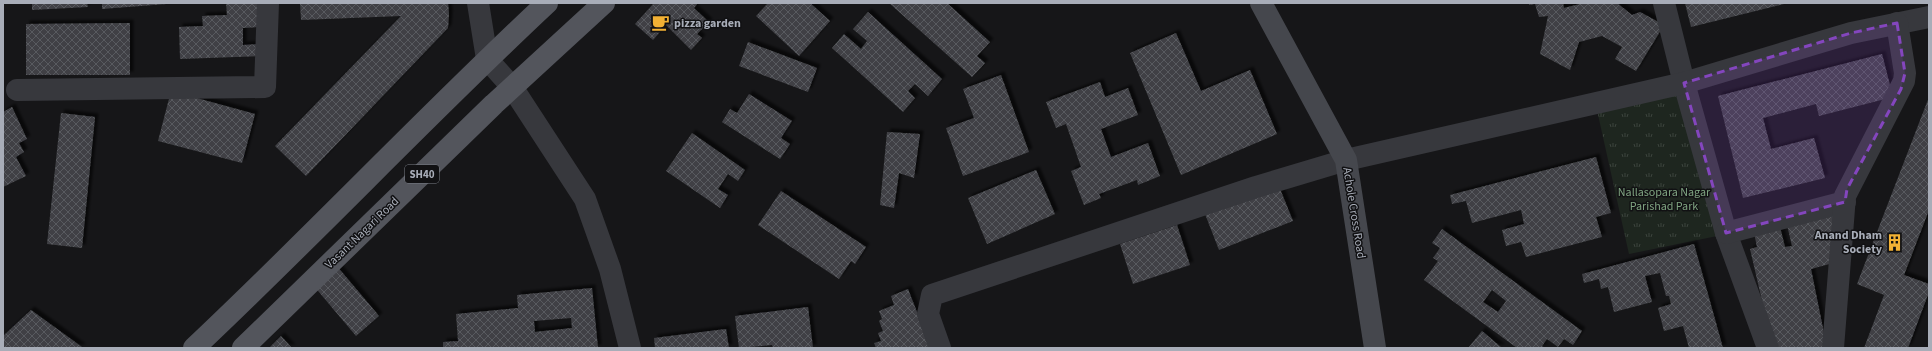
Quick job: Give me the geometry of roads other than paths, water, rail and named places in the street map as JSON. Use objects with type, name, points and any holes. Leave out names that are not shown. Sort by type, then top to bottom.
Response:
[{"type":"main road","name":"SH40","points":[[194,348],[276,271],[487,59],[547,3]]},
{"type":"main road","name":"Vasant Nagari Road","points":[[243,348],[512,88],[604,3]]},
{"type":"street","points":[[17,90],[265,86],[268,3]]},
{"type":"street","points":[[478,3],[487,59],[512,88],[585,199],[610,269],[630,348]]},
{"type":"street","name":"Achole Cross Road","points":[[1261,3],[1346,160],[1375,348]]},
{"type":"street","points":[[1664,3],[1684,83],[1726,233],[1768,348]]},
{"type":"street","points":[[940,348],[928,314],[932,295],[1256,187],[1346,160],[1684,83],[1851,33],[1929,17]]},
{"type":"street","points":[[1833,348],[1847,189],[1904,81],[1905,73],[1897,23]]},
{"type":"street","points":[[1726,233],[1845,202]]},
{"type":"place","name":"pizza garden","points":[[661,23]]},
{"type":"place","name":"Anand Dham Society","points":[[1895,242]]},
{"type":"park label","name":"Nallasopara Nagar Parishad Park","points":[[1664,199]]}]
